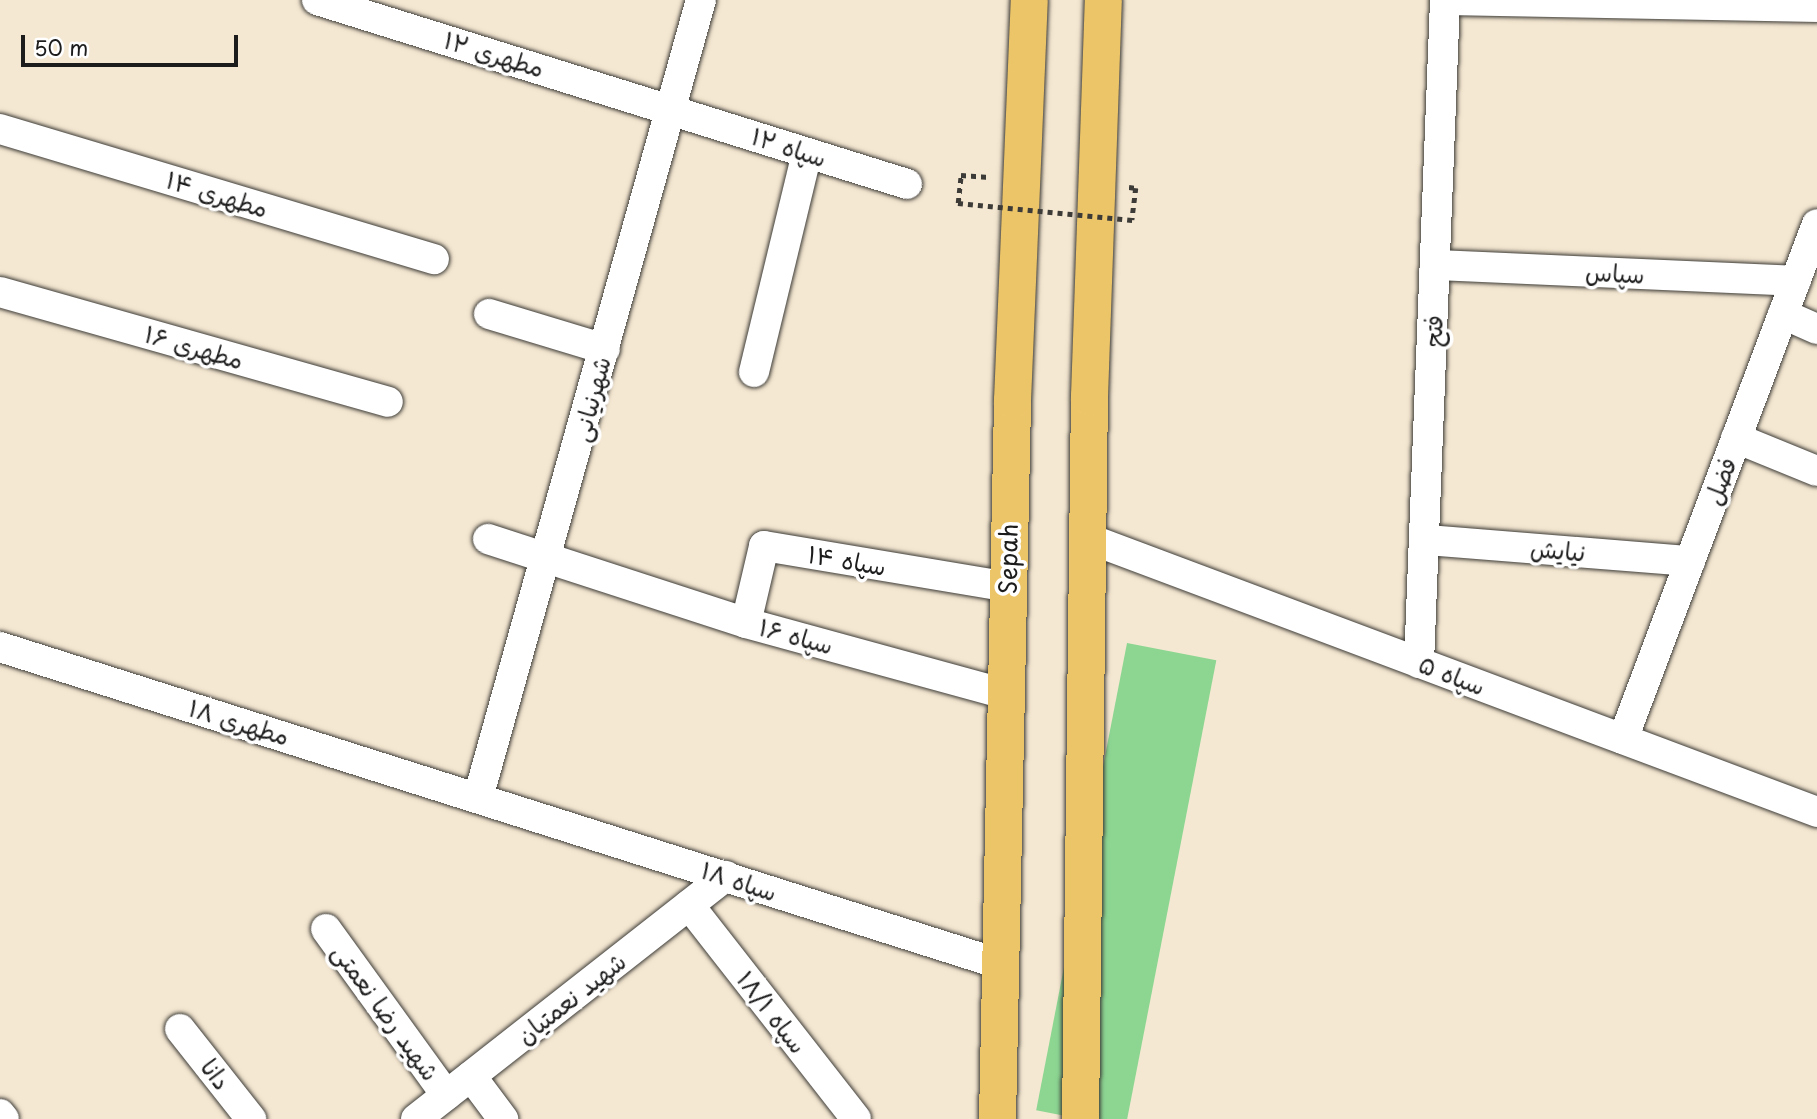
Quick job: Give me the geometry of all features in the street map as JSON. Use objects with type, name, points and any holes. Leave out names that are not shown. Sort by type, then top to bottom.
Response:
[{"type":"main road","name":"Sepah","points":[[997,1119],[1008,587],[1030,0]]},
{"type":"main road","points":[[1080,1119],[1087,538],[1103,0]]},
{"type":"street","name":"مطهری ۱۲","points":[[317,0],[671,109]]},
{"type":"street","name":"شهرنیانی","points":[[478,798],[701,0]]},
{"type":"street","points":[[1446,0],[1817,7]]},
{"type":"street","name":"فتح","points":[[1419,663],[1427,540],[1446,0]]},
{"type":"street","name":"سپاه ۱۲","points":[[671,109],[907,184]]},
{"type":"street","name":"مطهری ۱۴","points":[[0,129],[434,259]]},
{"type":"street","points":[[754,372],[807,153]]},
{"type":"street","name":"فضل","points":[[1623,739],[1817,224]]},
{"type":"street","name":"سپاس","points":[[1435,265],[1796,281]]},
{"type":"street","name":"مطهری ۱۶","points":[[0,292],[388,402]]},
{"type":"street","points":[[489,314],[605,349]]},
{"type":"street","points":[[1783,314],[1817,328]]},
{"type":"street","points":[[1736,438],[1817,471]]},
{"type":"street","name":"سپاه ۵","points":[[1087,538],[1817,812]]},
{"type":"street","name":"سپاه ۱۶","points":[[488,540],[746,623],[1006,694]]},
{"type":"street","name":"نیایش","points":[[1427,540],[1690,561]]},
{"type":"street","name":"سپاه ۱۴","points":[[746,623],[764,546],[1008,587]]},
{"type":"street","name":"مطهری ۱۸","points":[[0,647],[478,798]]},
{"type":"street","name":"سپاه ۱۸","points":[[478,798],[1000,964]]},
{"type":"street","name":"شهید نعمتیان","points":[[416,1119],[726,877]]},
{"type":"street","name":"سپاه ۱۸/۱","points":[[689,905],[856,1119]]},
{"type":"street","name":"شهید رضا نعمتی","points":[[326,929],[446,1096]]},
{"type":"street","name":"دانا","points":[[180,1028],[251,1119]]},
{"type":"street","points":[[471,1076],[503,1119]]},
{"type":"street","points":[[0,1114],[4,1119]]},
{"type":"path","points":[[961,175],[958,203],[1132,220],[1136,188]]},
{"type":"green space","points":[[1127,643],[1216,660],[1127,1119],[1081,1119],[1036,1110]]}]
